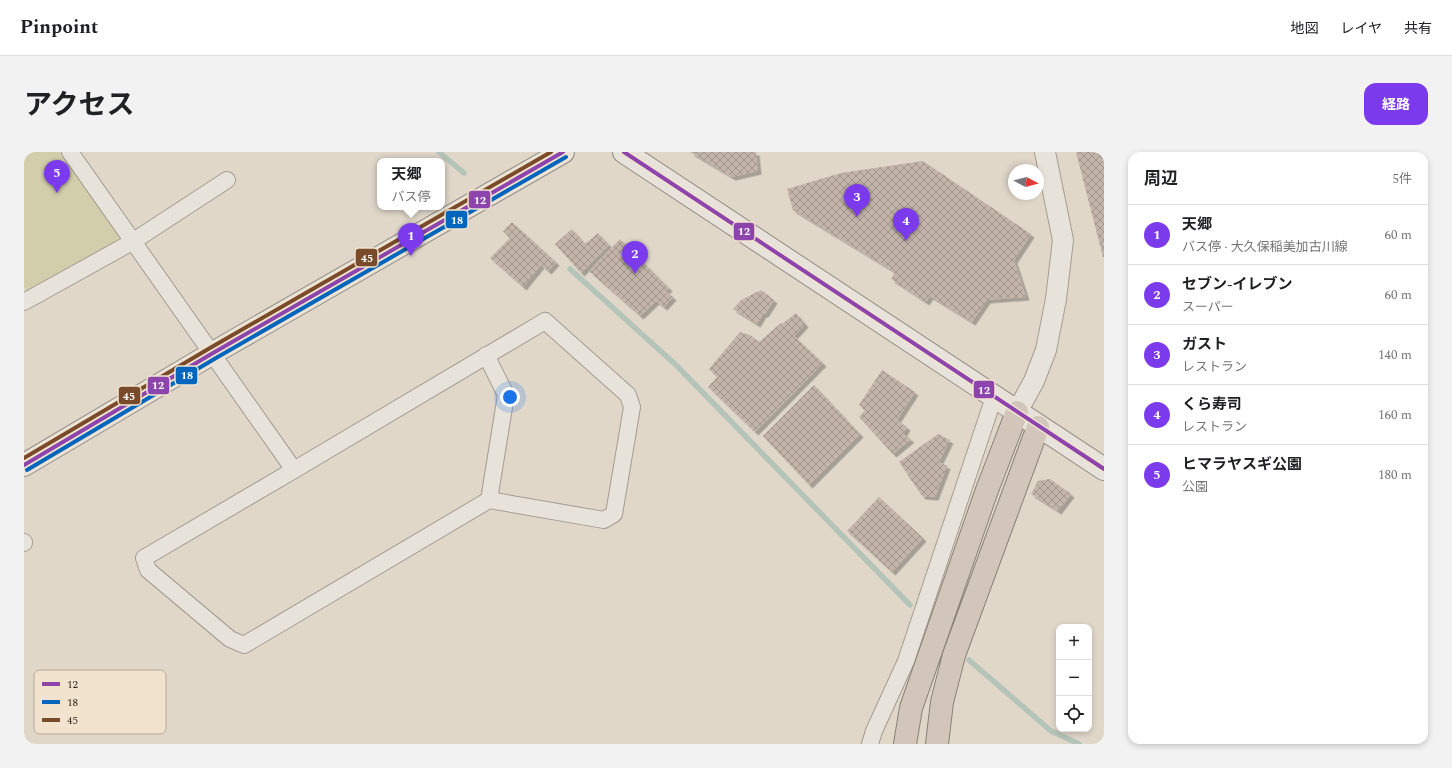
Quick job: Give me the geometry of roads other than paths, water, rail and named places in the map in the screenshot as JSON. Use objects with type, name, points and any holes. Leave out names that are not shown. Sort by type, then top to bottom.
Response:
[{"type":"highway","points":[[904,744],[911,708],[987,490],[1017,412]]},
{"type":"highway","points":[[937,744],[942,702],[954,655],[1038,427]]},
{"type":"main road","points":[[24,465],[213,353],[563,152]]},
{"type":"main road","points":[[624,152],[1038,427],[1104,469]]},
{"type":"street","points":[[70,152],[294,470]]},
{"type":"street","points":[[1017,412],[1034,381],[1046,350],[1056,299],[1063,240],[1045,152]]},
{"type":"street","points":[[24,302],[132,242],[227,180]]},
{"type":"street","points":[[545,321],[628,395],[632,407],[614,514],[604,520],[489,500],[244,645],[230,639],[148,570],[144,558],[294,470],[545,321]]},
{"type":"street","points":[[486,355],[506,395],[489,500]]},
{"type":"street","points":[[870,744],[874,731],[906,661],[994,397]]},
{"type":"waterway","points":[[439,152],[464,173]]},
{"type":"waterway","points":[[570,269],[676,365],[910,605]]},
{"type":"waterway","points":[[969,660],[1051,731],[1079,744]]},
{"type":"place","name":"ヒマラヤスギ公園","points":[[57,193]]},
{"type":"place","name":"ガスト","points":[[857,217]]},
{"type":"place","name":"くら寿司","points":[[906,241]]},
{"type":"place","name":"天郷","points":[[411,256]]},
{"type":"place","name":"セブン-イレブン","points":[[635,274]]}]
